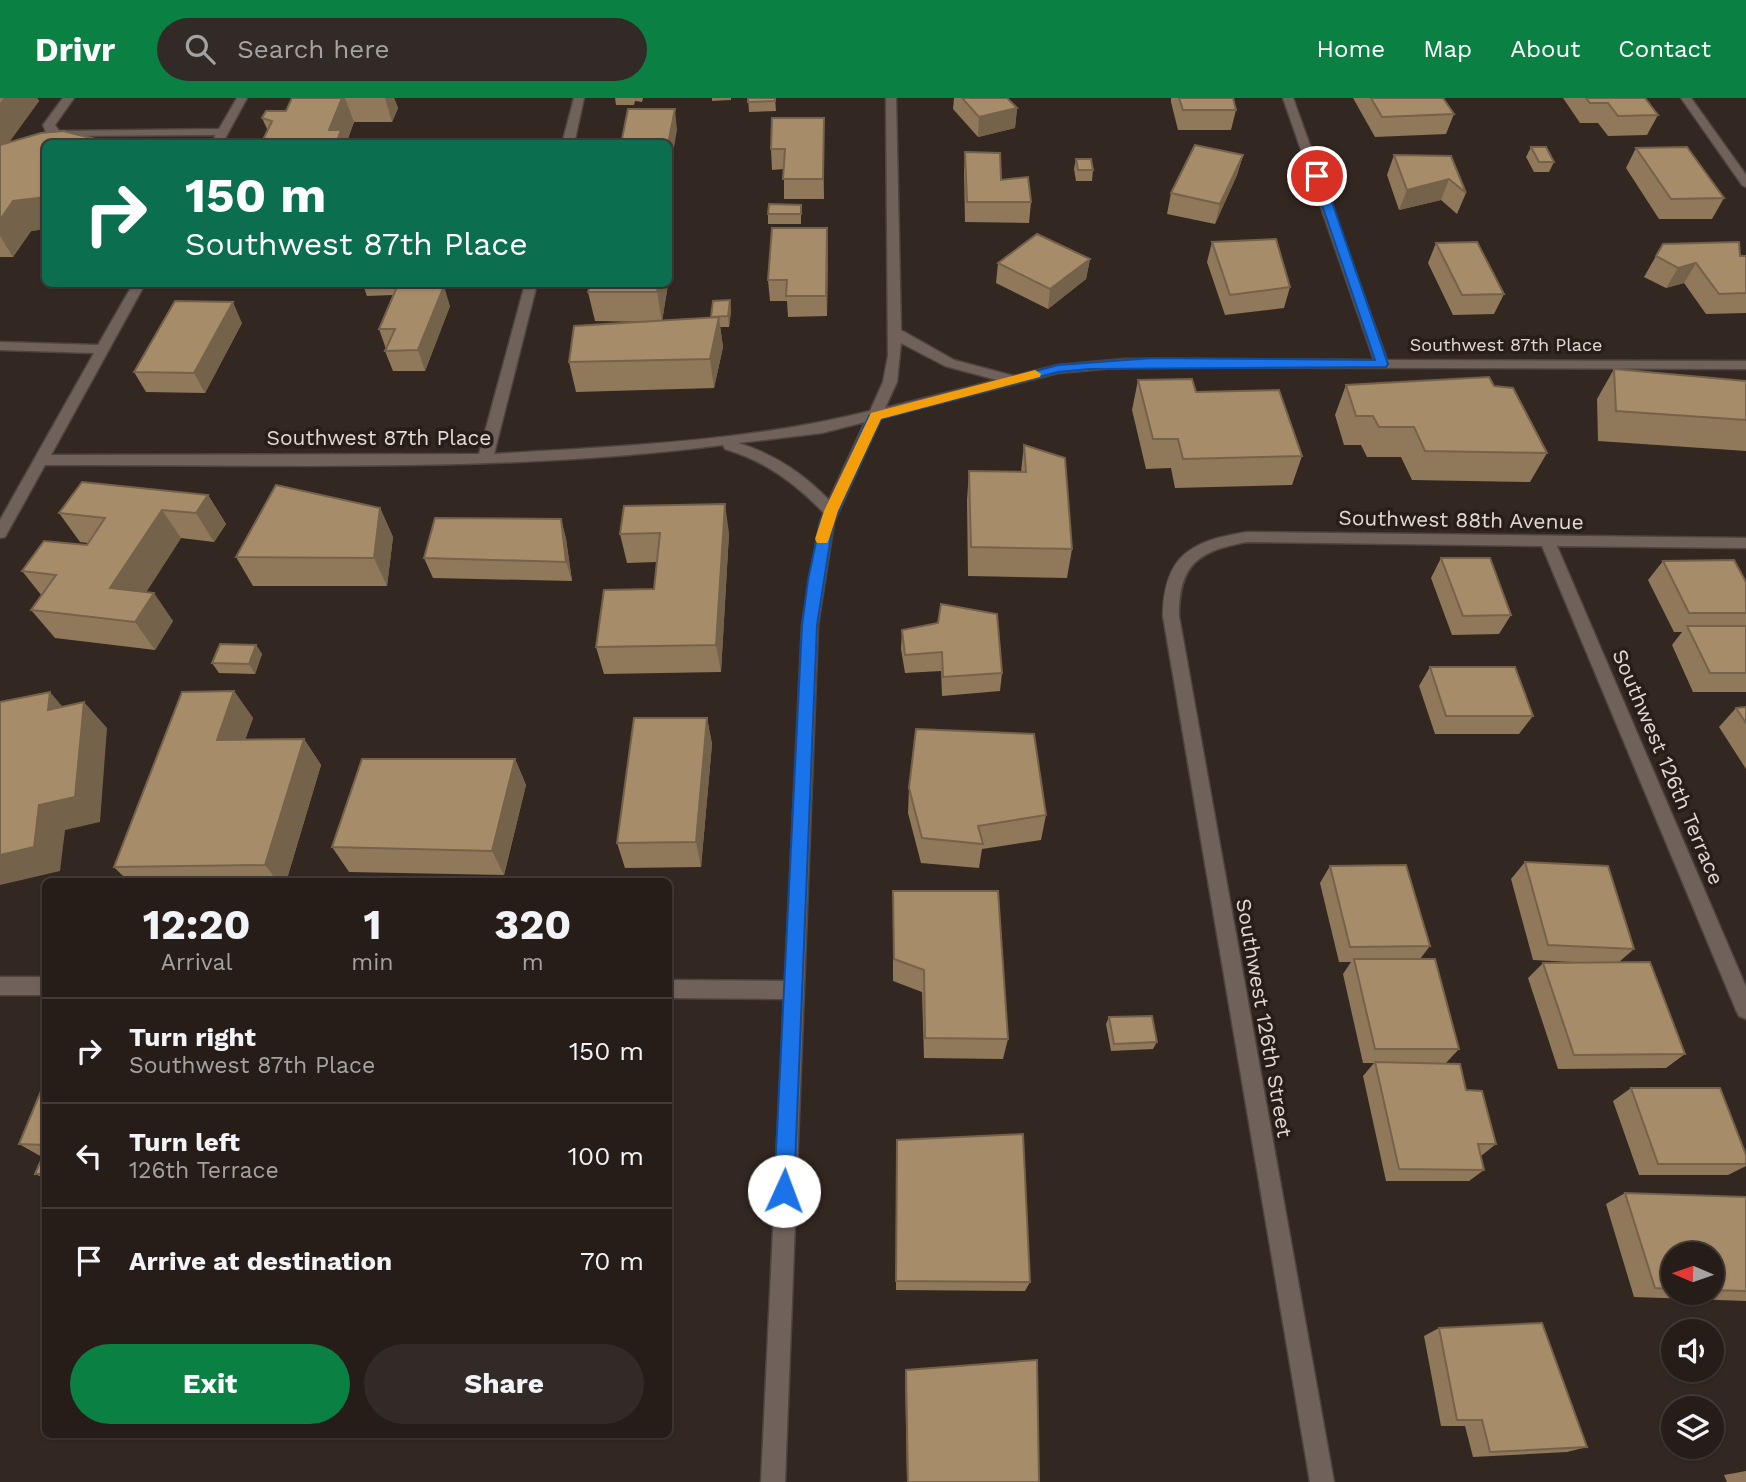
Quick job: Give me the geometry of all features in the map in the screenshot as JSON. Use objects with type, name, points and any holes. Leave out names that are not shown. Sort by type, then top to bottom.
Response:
[{"type":"street","points":[[69,98],[49,125],[50,130],[57,134],[223,132]]},
{"type":"street","points":[[219,140],[242,98]]},
{"type":"street","points":[[569,140],[579,98]]},
{"type":"street","points":[[773,1482],[792,990],[810,625],[820,548],[831,511],[890,382],[896,333],[891,98]]},
{"type":"street","points":[[1288,98],[1327,201],[1382,364]]},
{"type":"street","points":[[1686,98],[1746,183]]},
{"type":"street","points":[[0,533],[137,287]]},
{"type":"street","points":[[485,459],[530,287]]},
{"type":"street","name":"Southwest 87th Place","points":[[896,333],[925,354],[945,363],[1016,379]]},
{"type":"street","points":[[0,346],[103,349]]},
{"type":"street","name":"Southwest 87th Place","points":[[41,460],[485,459],[572,455],[717,442],[822,428],[1058,369],[1125,363],[1746,365]]},
{"type":"street","name":"Southwest 87th Place","points":[[717,442],[774,460],[808,486],[831,511]]},
{"type":"street","name":"Southwest 88th Avenue","points":[[1182,562],[1206,547],[1247,537],[1746,544]]},
{"type":"street","name":"Southwest 126th Terrace","points":[[1548,542],[1746,1010]]},
{"type":"street","name":"Southwest 126th Street","points":[[1182,562],[1172,585],[1171,616],[1322,1482]]},
{"type":"street","points":[[0,986],[42,986]]},
{"type":"street","points":[[672,989],[792,990]]},
{"type":"building","points":[[292,98],[342,98],[329,130],[341,130],[337,140],[263,140],[272,121],[262,118],[266,111],[286,111]]},
{"type":"building","points":[[748,98],[775,98],[775,101],[748,102]]},
{"type":"building","points":[[962,98],[1007,98],[1017,108],[979,117]]},
{"type":"building","points":[[1179,98],[1233,98],[1236,110],[1183,110]]},
{"type":"building","points":[[1371,98],[1443,98],[1454,114],[1382,117]]},
{"type":"building","points":[[1586,98],[1645,98],[1658,115],[1618,116],[1608,103],[1590,103]]},
{"type":"building","points":[[628,109],[675,109],[669,140],[622,140]]},
{"type":"building","points":[[772,118],[824,118],[823,179],[783,179],[785,149],[771,149]]},
{"type":"building","points":[[63,131],[96,140],[42,140],[42,197],[13,201],[0,220],[0,145],[41,133]]},
{"type":"building","points":[[455,139],[495,139],[495,140]]},
{"type":"building","points":[[1195,145],[1243,155],[1220,204],[1171,193]]},
{"type":"building","points":[[1531,147],[1546,147],[1554,162],[1539,162]]},
{"type":"building","points":[[1687,147],[1724,198],[1671,199],[1636,148]]},
{"type":"building","points":[[965,152],[1000,153],[1001,180],[1028,177],[1031,202],[967,202]]},
{"type":"building","points":[[1394,155],[1451,156],[1466,193],[1449,179],[1407,190]]},
{"type":"building","points":[[1076,159],[1091,159],[1093,170],[1078,170]]},
{"type":"building","points":[[769,204],[801,205],[801,214],[768,214]]},
{"type":"building","points":[[772,228],[827,228],[826,296],[786,296],[787,280],[768,280]]},
{"type":"building","points":[[1037,234],[1090,259],[1050,289],[998,263]]},
{"type":"building","points":[[1276,239],[1290,287],[1230,295],[1212,242]]},
{"type":"building","points":[[1477,242],[1504,294],[1462,295],[1436,243]]},
{"type":"building","points":[[1739,242],[1740,256],[1746,256],[1746,293],[1719,294],[1696,263],[1678,268],[1656,256],[1663,244]]},
{"type":"building","points":[[397,287],[444,287],[418,350],[385,351],[395,329],[379,329]]},
{"type":"building","points":[[589,287],[658,287],[657,292],[588,292]]},
{"type":"building","points":[[730,300],[728,316],[711,317],[713,301]]},
{"type":"building","points":[[175,301],[233,302],[194,373],[134,372]]},
{"type":"building","points":[[719,317],[710,359],[569,362],[574,326]]},
{"type":"building","points":[[1614,369],[1746,381],[1746,420],[1616,411]]},
{"type":"building","points":[[1489,377],[1494,386],[1513,388],[1547,453],[1425,451],[1414,427],[1379,427],[1373,416],[1356,416],[1346,385]]},
{"type":"building","points":[[1192,379],[1196,392],[1279,390],[1302,456],[1183,459],[1178,439],[1153,439],[1138,380]]},
{"type":"building","points":[[1024,445],[1065,458],[1072,549],[971,547],[969,471],[1026,472]]},
{"type":"building","points":[[82,482],[208,495],[196,513],[162,510],[110,588],[154,593],[135,622],[31,610],[56,575],[22,571],[44,541],[87,545],[105,518],[59,513]]},
{"type":"building","points":[[276,485],[380,508],[374,558],[236,557]]},
{"type":"building","points":[[725,504],[716,645],[596,647],[604,590],[654,589],[660,533],[620,534],[624,506]]},
{"type":"building","points":[[435,518],[561,519],[566,562],[424,558]]},
{"type":"building","points":[[1441,558],[1490,558],[1511,615],[1463,616]]},
{"type":"building","points":[[1734,560],[1746,582],[1746,613],[1689,613],[1663,561]]},
{"type":"building","points":[[941,604],[997,614],[1002,673],[943,677],[942,652],[905,655],[902,630],[938,623]]},
{"type":"building","points":[[1687,626],[1746,626],[1746,673],[1710,673]]},
{"type":"building","points":[[220,644],[256,645],[249,664],[212,663]]},
{"type":"building","points":[[1430,667],[1515,667],[1533,716],[1446,716]]},
{"type":"building","points":[[234,691],[217,740],[304,739],[265,865],[114,867],[182,692]]},
{"type":"building","points":[[50,692],[48,710],[84,702],[75,797],[39,805],[34,847],[0,855],[0,702]]},
{"type":"building","points":[[1746,707],[1746,723],[1736,708]]},
{"type":"building","points":[[634,718],[707,718],[696,842],[617,843]]},
{"type":"building","points":[[916,729],[1034,734],[1046,815],[978,826],[983,844],[922,838],[909,788]]},
{"type":"building","points":[[362,759],[515,759],[492,851],[332,847]]},
{"type":"building","points":[[1525,862],[1608,866],[1634,949],[1548,945]]},
{"type":"building","points":[[1406,865],[1430,946],[1350,947],[1330,866]]},
{"type":"building","points":[[893,891],[998,891],[1008,1039],[925,1038],[924,970],[894,959]]},
{"type":"building","points":[[1354,959],[1435,959],[1459,1049],[1375,1049]]},
{"type":"building","points":[[1650,962],[1685,1054],[1574,1055],[1543,963]]},
{"type":"building","points":[[1152,1016],[1157,1042],[1114,1044],[1109,1017]]},
{"type":"building","points":[[1375,1062],[1460,1064],[1466,1090],[1482,1091],[1496,1144],[1478,1144],[1484,1170],[1399,1169]]},
{"type":"building","points":[[1631,1088],[1720,1088],[1746,1155],[1746,1164],[1658,1164]]},
{"type":"building","points":[[42,1089],[42,1145],[19,1144]]},
{"type":"building","points":[[1023,1134],[1030,1282],[896,1281],[897,1140]]},
{"type":"building","points":[[42,1158],[42,1174],[35,1174]]},
{"type":"building","points":[[1625,1193],[1746,1197],[1746,1291],[1724,1290],[1724,1242],[1661,1242],[1661,1288],[1655,1288]]},
{"type":"building","points":[[1542,1323],[1587,1447],[1490,1452],[1482,1420],[1457,1420],[1439,1328]]},
{"type":"building","points":[[1037,1360],[1039,1482],[908,1482],[906,1370]]},
{"type":"slow traffic","points":[[822,539],[831,511],[876,416],[1035,374]]},
{"type":"route","points":[[784,1191],[810,625],[815,580],[820,548],[831,511],[876,416],[1058,369],[1090,365],[1153,362],[1382,364],[1317,176]]}]
